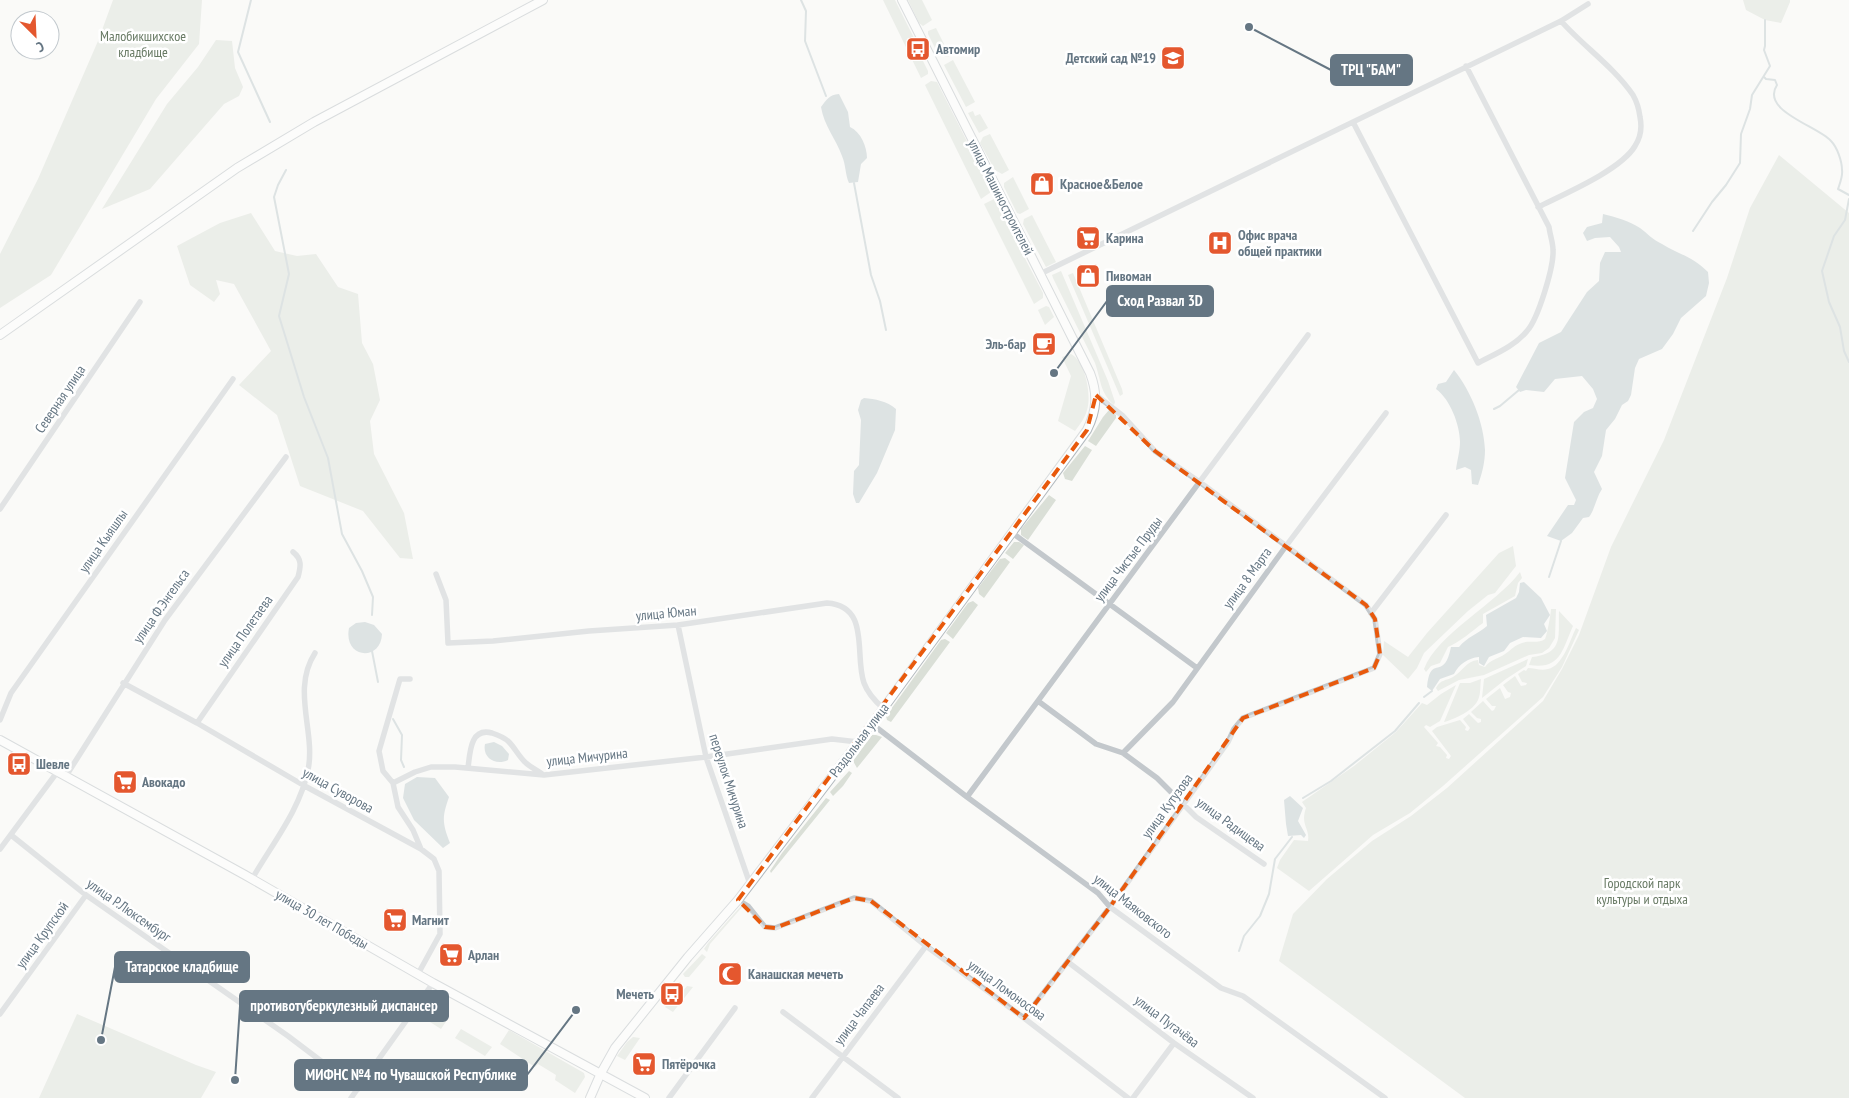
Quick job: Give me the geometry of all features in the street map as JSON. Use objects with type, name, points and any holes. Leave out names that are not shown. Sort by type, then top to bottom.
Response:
[{"type":"street","points":[[0,336],[237,168],[314,122],[543,0]]},
{"type":"street","name":"улица Машиностроителей","points":[[902,0],[1090,373],[1096,395]]},
{"type":"street","points":[[1040,274],[1561,21],[1588,4]]},
{"type":"street","points":[[1538,207],[1622,162],[1635,147],[1642,130],[1639,108],[1634,96],[1615,74],[1561,21]]},
{"type":"street","points":[[1353,122],[1478,363],[1516,341],[1527,331],[1534,320],[1544,293],[1554,253],[1549,228],[1466,66]]},
{"type":"street","name":"Северная улица","points":[[0,509],[140,302]]},
{"type":"street","name":"улица Чистые Пруды","points":[[967,797],[1308,335]]},
{"type":"street","name":"улица Кыяшлы","points":[[0,720],[12,693],[233,379]]},
{"type":"street","points":[[1096,395],[1123,416],[1155,452],[1366,605],[1371,613],[1446,515]]},
{"type":"street","name":"Раздольная улица","points":[[590,1098],[615,1048],[688,957],[738,900],[872,724],[1087,430],[1095,408],[1096,395]]},
{"type":"street","name":"улица 8 Марта","points":[[1123,753],[1173,702],[1286,546],[1386,413]]},
{"type":"street","name":"улица Ф.Энгельса","points":[[66,776],[165,620],[286,458]]},
{"type":"street","points":[[1011,532],[1197,668]]},
{"type":"street","name":"улица Полетаева","points":[[197,723],[298,577],[301,568],[300,560],[292,552]]},
{"type":"street","name":"улица Юман","points":[[436,574],[446,600],[448,643],[493,641],[588,631],[678,625],[838,604],[851,612],[855,620],[858,630],[861,674],[864,685],[869,694],[883,708]]},
{"type":"street","name":"улица Кутузова","points":[[1024,1018],[1110,906],[1228,742],[1234,729],[1243,718],[1374,668],[1380,654],[1375,619],[1371,613]]},
{"type":"street","name":"переулок Мичурина","points":[[678,625],[706,757],[750,884]]},
{"type":"street","points":[[252,879],[273,843],[290,820],[308,770],[309,754],[304,705],[308,663],[315,653]]},
{"type":"street","points":[[410,679],[400,679],[379,751],[383,771],[393,783],[398,807],[413,830],[420,849]]},
{"type":"street","name":"улица Суворова","points":[[124,683],[197,723],[303,786],[420,849],[434,859],[439,871],[440,934],[418,974]]},
{"type":"street","name":"улица Радищева","points":[[1038,701],[1096,744],[1123,753],[1157,778],[1196,817],[1264,864]]},
{"type":"street","name":"улица Маяковского","points":[[872,724],[967,797],[1098,893],[1110,906],[1221,988],[1243,996],[1385,1098]]},
{"type":"street","points":[[468,768],[473,738],[479,733],[486,731],[502,736],[518,751],[525,762],[544,775]]},
{"type":"street","name":"улица Мичурина","points":[[393,783],[415,772],[431,767],[468,768],[544,775],[706,757],[832,739],[858,742]]},
{"type":"street","name":"улица 30 лет Победы","points":[[0,740],[252,879],[433,983],[588,1069],[601,1073],[645,1098]]},
{"type":"street","points":[[0,850],[58,771]]},
{"type":"street","name":"улица Р.Люксембург","points":[[11,835],[86,895],[288,1036],[358,1089]]},
{"type":"street","name":"улица Крупской","points":[[0,1014],[86,895]]},
{"type":"street","name":"улица Ломоносова","points":[[738,900],[748,906],[765,927],[774,928],[854,898],[871,901],[926,946],[1128,1098]]},
{"type":"street","name":"улица Чапаева","points":[[812,1098],[926,946]]},
{"type":"street","name":"улица Пугачёва","points":[[1068,962],[1174,1043],[1253,1098]]},
{"type":"street","points":[[351,1098],[433,983]]},
{"type":"street","points":[[669,1098],[735,1008]]},
{"type":"street","points":[[783,1012],[898,1098]]},
{"type":"street","points":[[1133,1098],[1174,1043]]},
{"type":"highlighted area","points":[[1096,395],[1155,451],[1366,605],[1375,619],[1380,654],[1374,668],[1243,718],[1110,907],[1024,1018],[871,901],[854,898],[775,928],[765,927],[738,900],[1087,430]]},
{"type":"green space","name":"Малобикшихское кладбище","points":[[113,0],[202,0],[199,44],[156,99],[51,275],[0,308],[0,254],[38,179],[98,41]]},
{"type":"green space","points":[[883,0],[895,0],[916,42],[915,51],[920,55],[928,71],[928,74],[921,78]]},
{"type":"green space","points":[[908,0],[922,0],[932,20],[923,26],[919,23]]},
{"type":"green space","points":[[1743,0],[1790,0],[1790,2],[1781,23],[1765,20],[1746,10]]},
{"type":"green space","points":[[936,28],[950,56],[945,57],[942,52],[938,54],[928,34],[928,31]]},
{"type":"green space","points":[[216,40],[232,41],[235,68],[243,87],[239,96],[224,104],[150,189],[102,209],[167,104],[198,67]]},
{"type":"green space","points":[[953,60],[975,102],[966,107],[944,65]]},
{"type":"green space","points":[[931,81],[937,82],[991,189],[991,192],[981,199],[925,85]]},
{"type":"green space","points":[[973,111],[975,116],[980,114],[988,128],[979,133],[968,113]]},
{"type":"green space","points":[[990,134],[1009,170],[1002,174],[995,170],[980,143],[983,137]]},
{"type":"green space","name":"Городской парк культуры и отдыха","points":[[1779,155],[1849,213],[1849,1098],[1465,1098],[1279,961],[1293,914],[1327,879],[1372,841],[1411,816],[1447,788],[1543,701],[1579,635],[1611,547],[1664,440],[1727,278],[1750,208]]},
{"type":"green space","points":[[1013,177],[1029,209],[1020,214],[1017,213],[1004,187],[1004,183]]},
{"type":"green space","points":[[994,199],[1043,293],[1043,298],[1034,304],[984,204]]},
{"type":"green space","points":[[251,213],[275,251],[297,256],[316,254],[338,287],[358,294],[362,343],[373,364],[380,400],[370,421],[374,454],[404,513],[413,559],[400,558],[363,511],[300,486],[277,415],[239,385],[271,351],[234,284],[216,280],[220,294],[214,302],[190,285],[177,246],[220,223]]},
{"type":"green space","points":[[1032,215],[1056,262],[1046,267],[1023,224],[1024,219]]},
{"type":"green space","points":[[1061,271],[1108,381],[1115,402],[1114,405],[1103,391],[1095,363],[1053,278],[1052,275]]},
{"type":"green space","points":[[1073,273],[1122,389],[1123,394],[1120,396],[1068,275]]},
{"type":"green space","points":[[1046,306],[1049,307],[1054,317],[1045,325],[1038,310]]},
{"type":"green space","points":[[1071,354],[1076,358],[1084,371],[1089,396],[1086,413],[1075,431],[1058,421],[1071,376],[1062,357]]},
{"type":"green space","points":[[1109,410],[1116,415],[1116,418],[1096,446],[1088,441]]},
{"type":"green space","points":[[1085,446],[1092,450],[1072,481],[1065,479],[1063,473]]},
{"type":"green space","points":[[1049,495],[1056,500],[1028,540],[1021,535],[1021,529]]},
{"type":"green space","points":[[1014,542],[1024,545],[1013,559],[1005,553]]},
{"type":"green space","points":[[1513,546],[1516,566],[1495,593],[1488,595],[1468,611],[1424,653],[1417,668],[1408,679],[1383,655],[1384,641],[1408,657],[1427,633],[1499,553]]},
{"type":"green space","points":[[1005,558],[1010,562],[984,598],[979,594],[978,588],[1000,559]]},
{"type":"green space","points":[[1520,572],[1522,578],[1518,583],[1515,596],[1483,614],[1483,623],[1448,647],[1440,663],[1431,666],[1426,672],[1424,669],[1441,643],[1496,596]]},
{"type":"green space","points":[[973,601],[978,605],[953,639],[946,633],[968,603]]},
{"type":"green space","points":[[1551,609],[1556,609],[1555,638],[1549,648],[1542,653],[1529,655],[1484,675],[1459,680],[1438,691],[1436,688],[1440,683],[1453,677],[1470,662],[1478,660],[1479,665],[1485,667],[1515,646],[1525,642],[1545,639]]},
{"type":"green space","points":[[1559,611],[1573,626],[1563,650],[1554,661],[1548,664],[1540,666],[1529,665],[1532,657],[1550,652],[1554,648],[1558,636]]},
{"type":"green space","points":[[1576,628],[1579,630],[1562,667],[1543,697],[1410,813],[1373,835],[1309,891],[1277,868],[1280,860],[1294,840],[1308,841],[1304,818],[1306,808],[1302,802],[1354,766],[1396,732],[1422,703],[1427,705],[1456,685],[1440,721],[1430,727],[1426,725],[1424,727],[1438,743],[1436,746],[1440,747],[1447,755],[1446,758],[1449,759],[1451,756],[1432,731],[1437,727],[1460,720],[1466,727],[1465,730],[1468,731],[1470,728],[1463,719],[1469,714],[1478,723],[1481,722],[1481,719],[1471,712],[1483,701],[1492,711],[1494,710],[1496,706],[1492,706],[1486,699],[1500,688],[1505,699],[1510,697],[1511,693],[1503,685],[1515,676],[1521,686],[1526,685],[1527,683],[1522,682],[1518,674],[1524,670],[1526,671],[1528,668],[1545,670],[1558,663]]},
{"type":"green space","points":[[945,639],[950,642],[891,722],[887,720],[886,716],[941,640]]},
{"type":"green space","points":[[1528,659],[1526,666],[1482,698],[1484,679]]},
{"type":"green space","points":[[1481,679],[1480,695],[1476,704],[1463,714],[1444,722],[1460,683],[1470,683]]},
{"type":"green space","points":[[872,735],[882,737],[857,768],[853,761]]},
{"type":"green space","points":[[849,771],[852,773],[833,796],[830,792]]},
{"type":"green space","points":[[826,798],[830,800],[771,873],[770,871],[782,853]]},
{"type":"green space","points":[[743,906],[710,944],[707,952],[704,949],[708,943]]},
{"type":"green space","points":[[702,954],[706,957],[689,977],[685,977],[683,974]]},
{"type":"green space","points":[[687,986],[693,987],[673,1012],[665,1007],[671,1000],[678,997]]},
{"type":"green space","points":[[426,1006],[447,1020],[441,1029],[419,1015]]},
{"type":"green space","points":[[77,1014],[216,1072],[201,1098],[39,1098]]},
{"type":"green space","points":[[461,1029],[492,1047],[485,1056],[455,1038]]},
{"type":"green space","points":[[509,1030],[584,1073],[585,1077],[575,1093],[555,1080],[556,1075],[538,1064],[535,1067],[500,1044]]},
{"type":"green space","points":[[633,1037],[640,1038],[625,1060],[617,1056],[627,1042]]},
{"type":"shaded area","points":[[839,94],[848,112],[850,127],[863,140],[866,149],[867,158],[861,164],[858,182],[849,183],[843,159],[821,107],[833,95]]},
{"type":"shaded area","points":[[1603,214],[1640,228],[1659,242],[1697,262],[1708,272],[1709,283],[1706,296],[1681,318],[1673,334],[1662,349],[1639,359],[1635,368],[1631,395],[1628,401],[1622,405],[1615,419],[1606,430],[1602,456],[1594,472],[1602,489],[1593,511],[1589,517],[1583,518],[1572,533],[1561,541],[1547,536],[1568,505],[1574,505],[1576,500],[1565,478],[1574,422],[1584,412],[1593,408],[1597,399],[1593,389],[1582,376],[1555,379],[1544,392],[1526,390],[1520,392],[1516,387],[1539,343],[1561,332],[1587,292],[1599,281],[1600,263],[1605,252],[1621,252],[1610,237],[1595,238],[1587,241],[1583,233],[1587,227],[1602,223]]},
{"type":"shaded area","points":[[1454,370],[1471,397],[1482,429],[1485,454],[1478,485],[1472,484],[1471,470],[1465,467],[1456,470],[1460,435],[1450,406],[1436,389],[1438,384],[1446,382]]},
{"type":"shaded area","points":[[864,398],[885,402],[896,409],[895,430],[877,473],[859,503],[856,503],[853,494],[854,471],[859,465],[861,420],[858,410],[861,400]]},
{"type":"shaded area","points":[[1524,582],[1541,598],[1550,615],[1544,624],[1547,631],[1541,638],[1523,637],[1510,643],[1504,651],[1489,657],[1484,666],[1479,663],[1479,657],[1468,660],[1458,667],[1454,674],[1440,679],[1432,691],[1427,687],[1430,673],[1435,668],[1444,664],[1451,647],[1459,647],[1487,626],[1486,615],[1516,598],[1520,583]]},
{"type":"shaded area","points":[[365,622],[374,625],[382,634],[380,643],[370,653],[357,651],[351,646],[349,638],[349,628],[356,623]]},
{"type":"shaded area","points":[[494,742],[502,746],[509,754],[508,760],[499,762],[488,757],[485,744]]},
{"type":"shaded area","points":[[417,777],[435,778],[449,797],[444,820],[445,830],[450,843],[443,848],[414,820],[403,798],[405,784]]},
{"type":"shaded area","points":[[1290,796],[1303,808],[1298,821],[1306,835],[1304,838],[1301,835],[1288,836],[1284,800]]},
{"type":"waterway","points":[[251,0],[238,52],[270,122]]},
{"type":"waterway","points":[[801,0],[806,11],[805,41],[826,96]]},
{"type":"waterway","points":[[1693,231],[1740,163],[1741,134],[1750,109],[1752,95],[1770,66],[1764,50],[1765,20]]},
{"type":"waterway","points":[[1764,77],[1775,80],[1777,85],[1774,94],[1776,103],[1783,110],[1831,141],[1839,154],[1842,166],[1842,177],[1838,189],[1849,195]]},
{"type":"waterway","points":[[286,170],[274,197],[289,274],[279,316],[304,397],[328,458],[342,534],[362,571],[373,597],[372,615]]},
{"type":"waterway","points":[[854,183],[871,275],[880,301],[886,330]]},
{"type":"waterway","points":[[1849,199],[1845,220],[1834,236],[1822,271],[1829,302],[1840,327],[1844,351],[1849,362]]},
{"type":"waterway","points":[[1494,409],[1519,390]]},
{"type":"waterway","points":[[1549,577],[1561,541]]},
{"type":"waterway","points":[[372,651],[378,682]]},
{"type":"waterway","points":[[1424,697],[1432,691]]},
{"type":"waterway","points":[[1303,798],[1331,781],[1395,731],[1419,703]]},
{"type":"waterway","points":[[393,719],[402,735],[401,760],[404,767]]},
{"type":"waterway","points":[[1239,951],[1244,936],[1260,916],[1269,894],[1275,859],[1292,837]]},
{"type":"place","name":"ТРЦ \"БАМ\"","points":[[1249,27]]},
{"type":"place","name":"Автомир","points":[[918,49]]},
{"type":"place","name":"Детский сад №19","points":[[1173,58]]},
{"type":"place","name":"Красное&Белое","points":[[1042,184]]},
{"type":"place","name":"Карина","points":[[1088,238]]},
{"type":"place","name":"Офис врача общей практики","points":[[1220,243]]},
{"type":"place","name":"Пивоман","points":[[1088,276]]},
{"type":"place","name":"Эль-бар","points":[[1044,344]]},
{"type":"place","name":"Сход Развал 3D","points":[[1054,373]]},
{"type":"place","name":"Шевле","points":[[19,764]]},
{"type":"place","name":"Авокадо","points":[[125,782]]},
{"type":"place","name":"Магнит","points":[[395,920]]},
{"type":"place","name":"Арлан","points":[[451,955]]},
{"type":"place","name":"Канашская мечеть","points":[[730,974]]},
{"type":"place","name":"Мечеть","points":[[672,994]]},
{"type":"place","name":"МИФНС №4 по Чувашской Республике","points":[[576,1010]]},
{"type":"place","name":"Татарское кладбище","points":[[101,1040]]},
{"type":"place","name":"Пятёрочка","points":[[644,1064]]},
{"type":"place","name":"противотуберкулезный диспансер","points":[[235,1080]]}]
